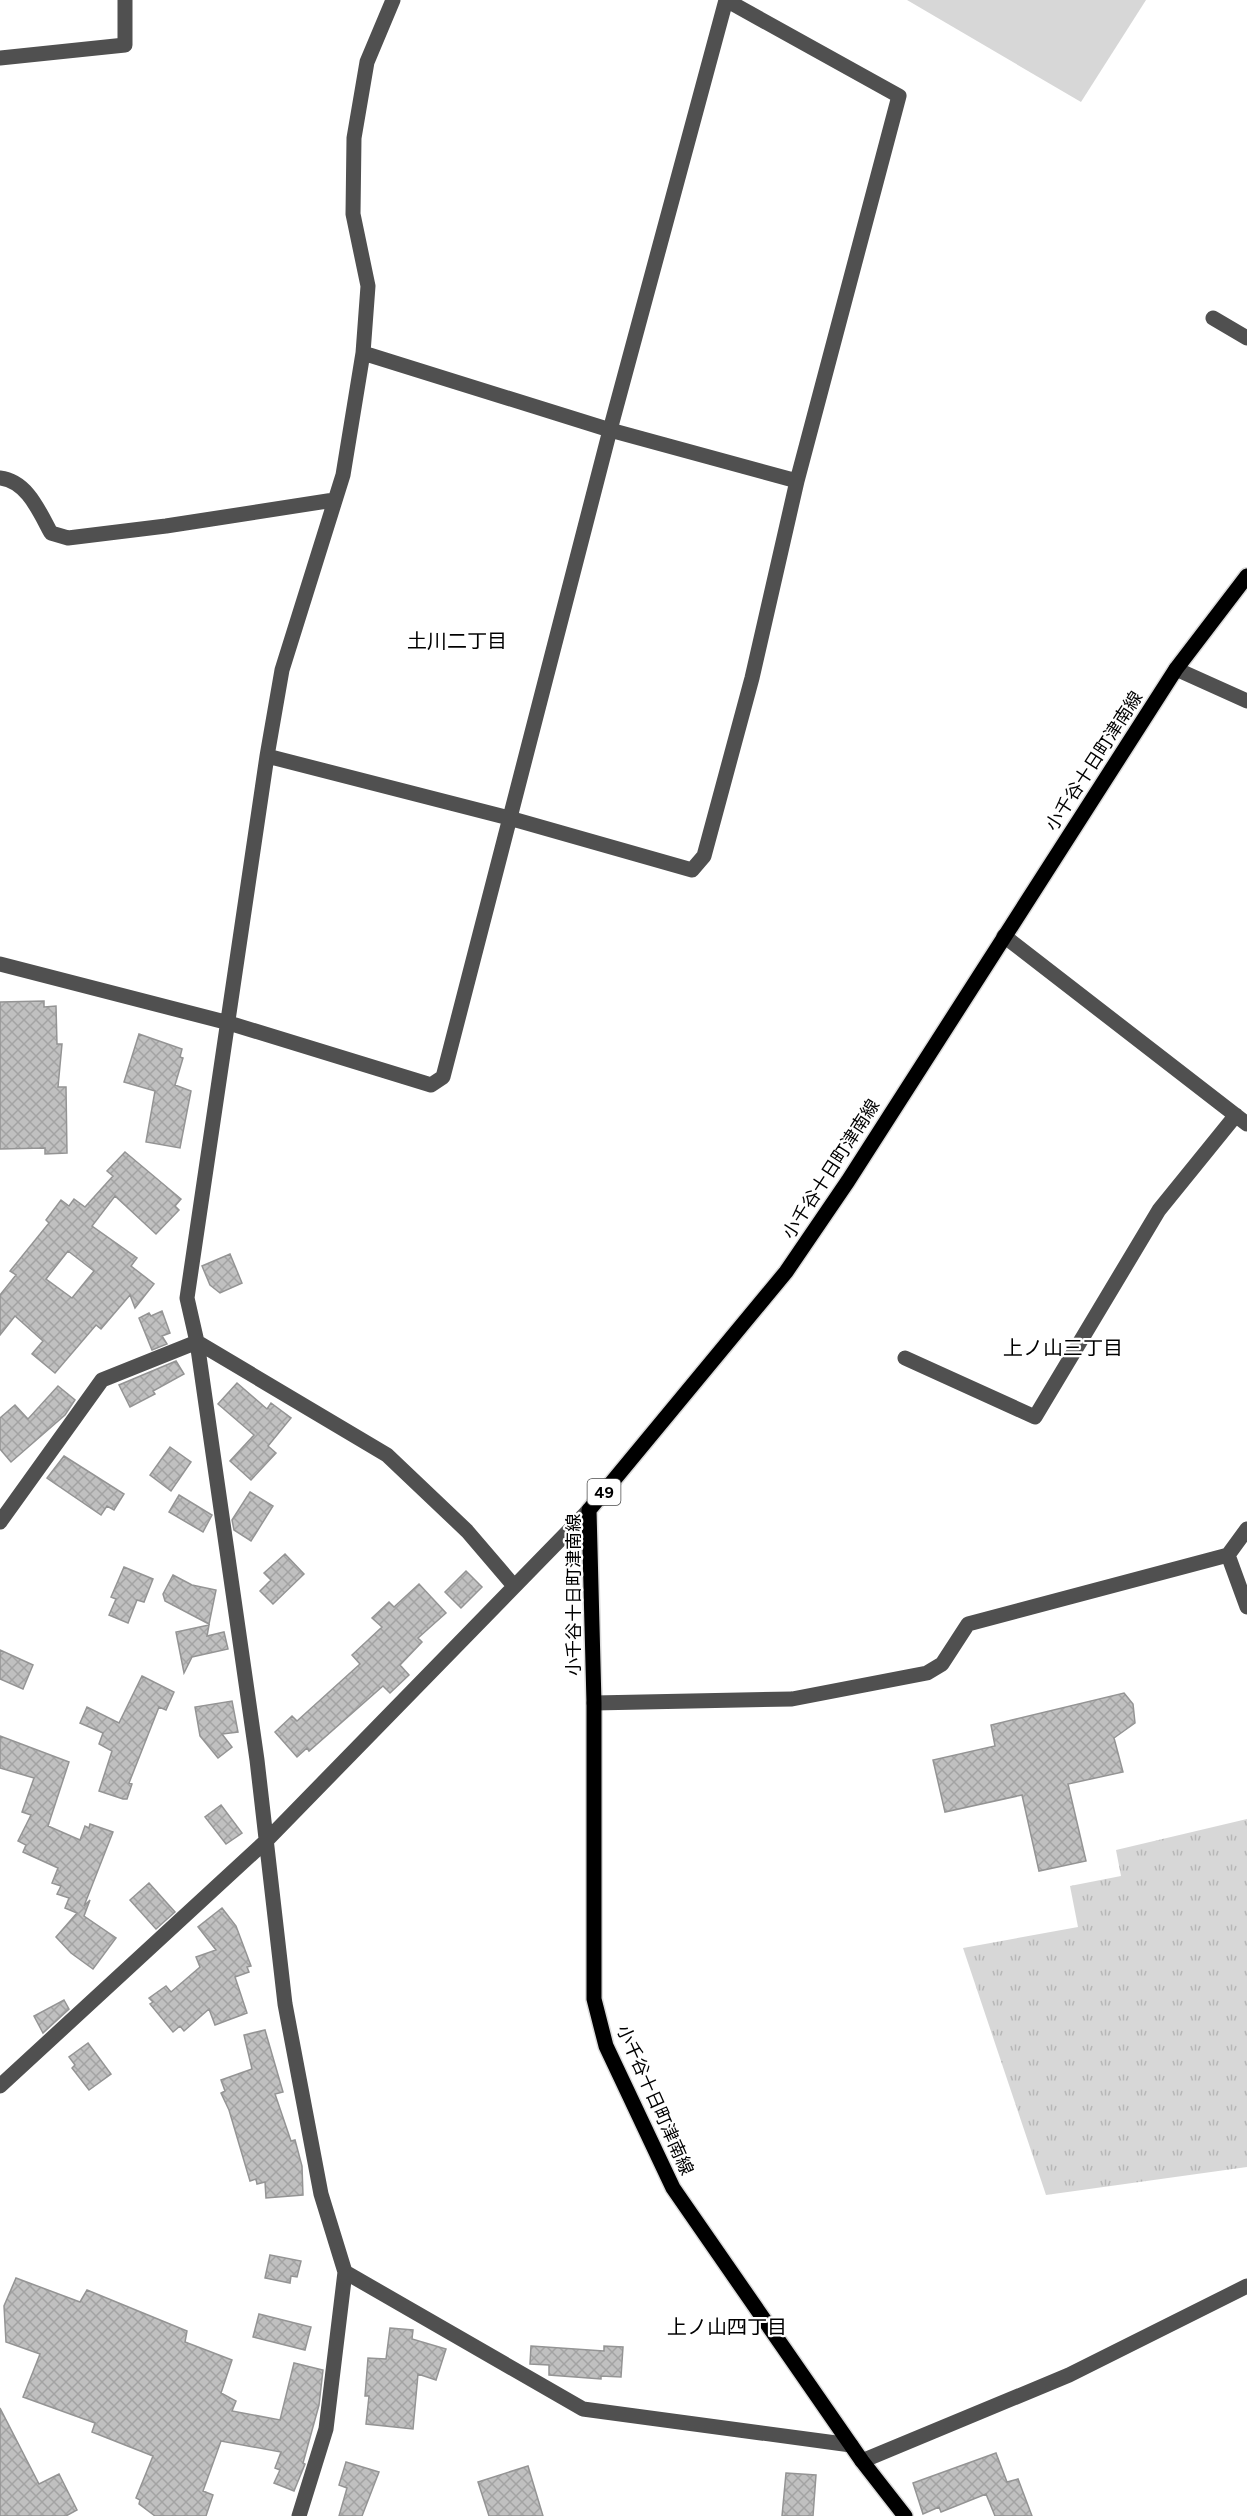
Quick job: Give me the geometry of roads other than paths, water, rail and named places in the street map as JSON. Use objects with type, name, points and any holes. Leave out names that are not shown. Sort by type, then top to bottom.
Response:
[{"type":"main road","name":"小千谷十日町津南線","points":[[905,2516],[862,2461],[673,2188],[606,2046],[594,1999],[594,1703],[589,1510],[786,1272],[848,1181],[1176,669],[1247,576]]},
{"type":"street","points":[[0,58],[125,45],[125,0]]},
{"type":"street","points":[[299,2516],[326,2429],[345,2272],[321,2194],[285,2004],[267,1840],[197,1342],[187,1298],[267,756],[282,670],[343,475],[363,353],[368,286],[353,214],[354,138],[367,62],[393,0]]},
{"type":"street","points":[[0,964],[229,1023],[431,1085],[443,1077],[509,818],[610,430],[726,0],[899,96],[797,482],[752,678],[705,856],[692,870],[509,818],[267,756]]},
{"type":"street","points":[[1213,318],[1247,338]]},
{"type":"street","points":[[363,353],[610,430],[797,482]]},
{"type":"street","points":[[0,478],[12,479],[32,498],[51,533],[68,538],[166,526],[334,500]]},
{"type":"street","points":[[1176,669],[1247,701]]},
{"type":"street","points":[[905,1358],[1035,1417],[1159,1210],[1241,1119],[1004,936]]},
{"type":"street","points":[[0,1522],[102,1380],[197,1342]]},
{"type":"street","points":[[197,1342],[387,1455],[467,1531],[514,1586]]},
{"type":"street","points":[[0,2086],[267,1840],[589,1510]]},
{"type":"street","points":[[594,1703],[792,1699],[927,1673],[942,1664],[968,1624],[1228,1555],[1247,1529]]},
{"type":"street","points":[[1228,1555],[1247,1607]]},
{"type":"street","points":[[345,2272],[583,2409],[851,2445]]},
{"type":"street","points":[[862,2461],[1068,2375],[1247,2286]]},
{"type":"district","name":"土川二丁目","points":[[457,641]]},
{"type":"district","name":"上ノ山三丁目","points":[[1063,1348]]},
{"type":"district","name":"上ノ山四丁目","points":[[727,2327]]}]
